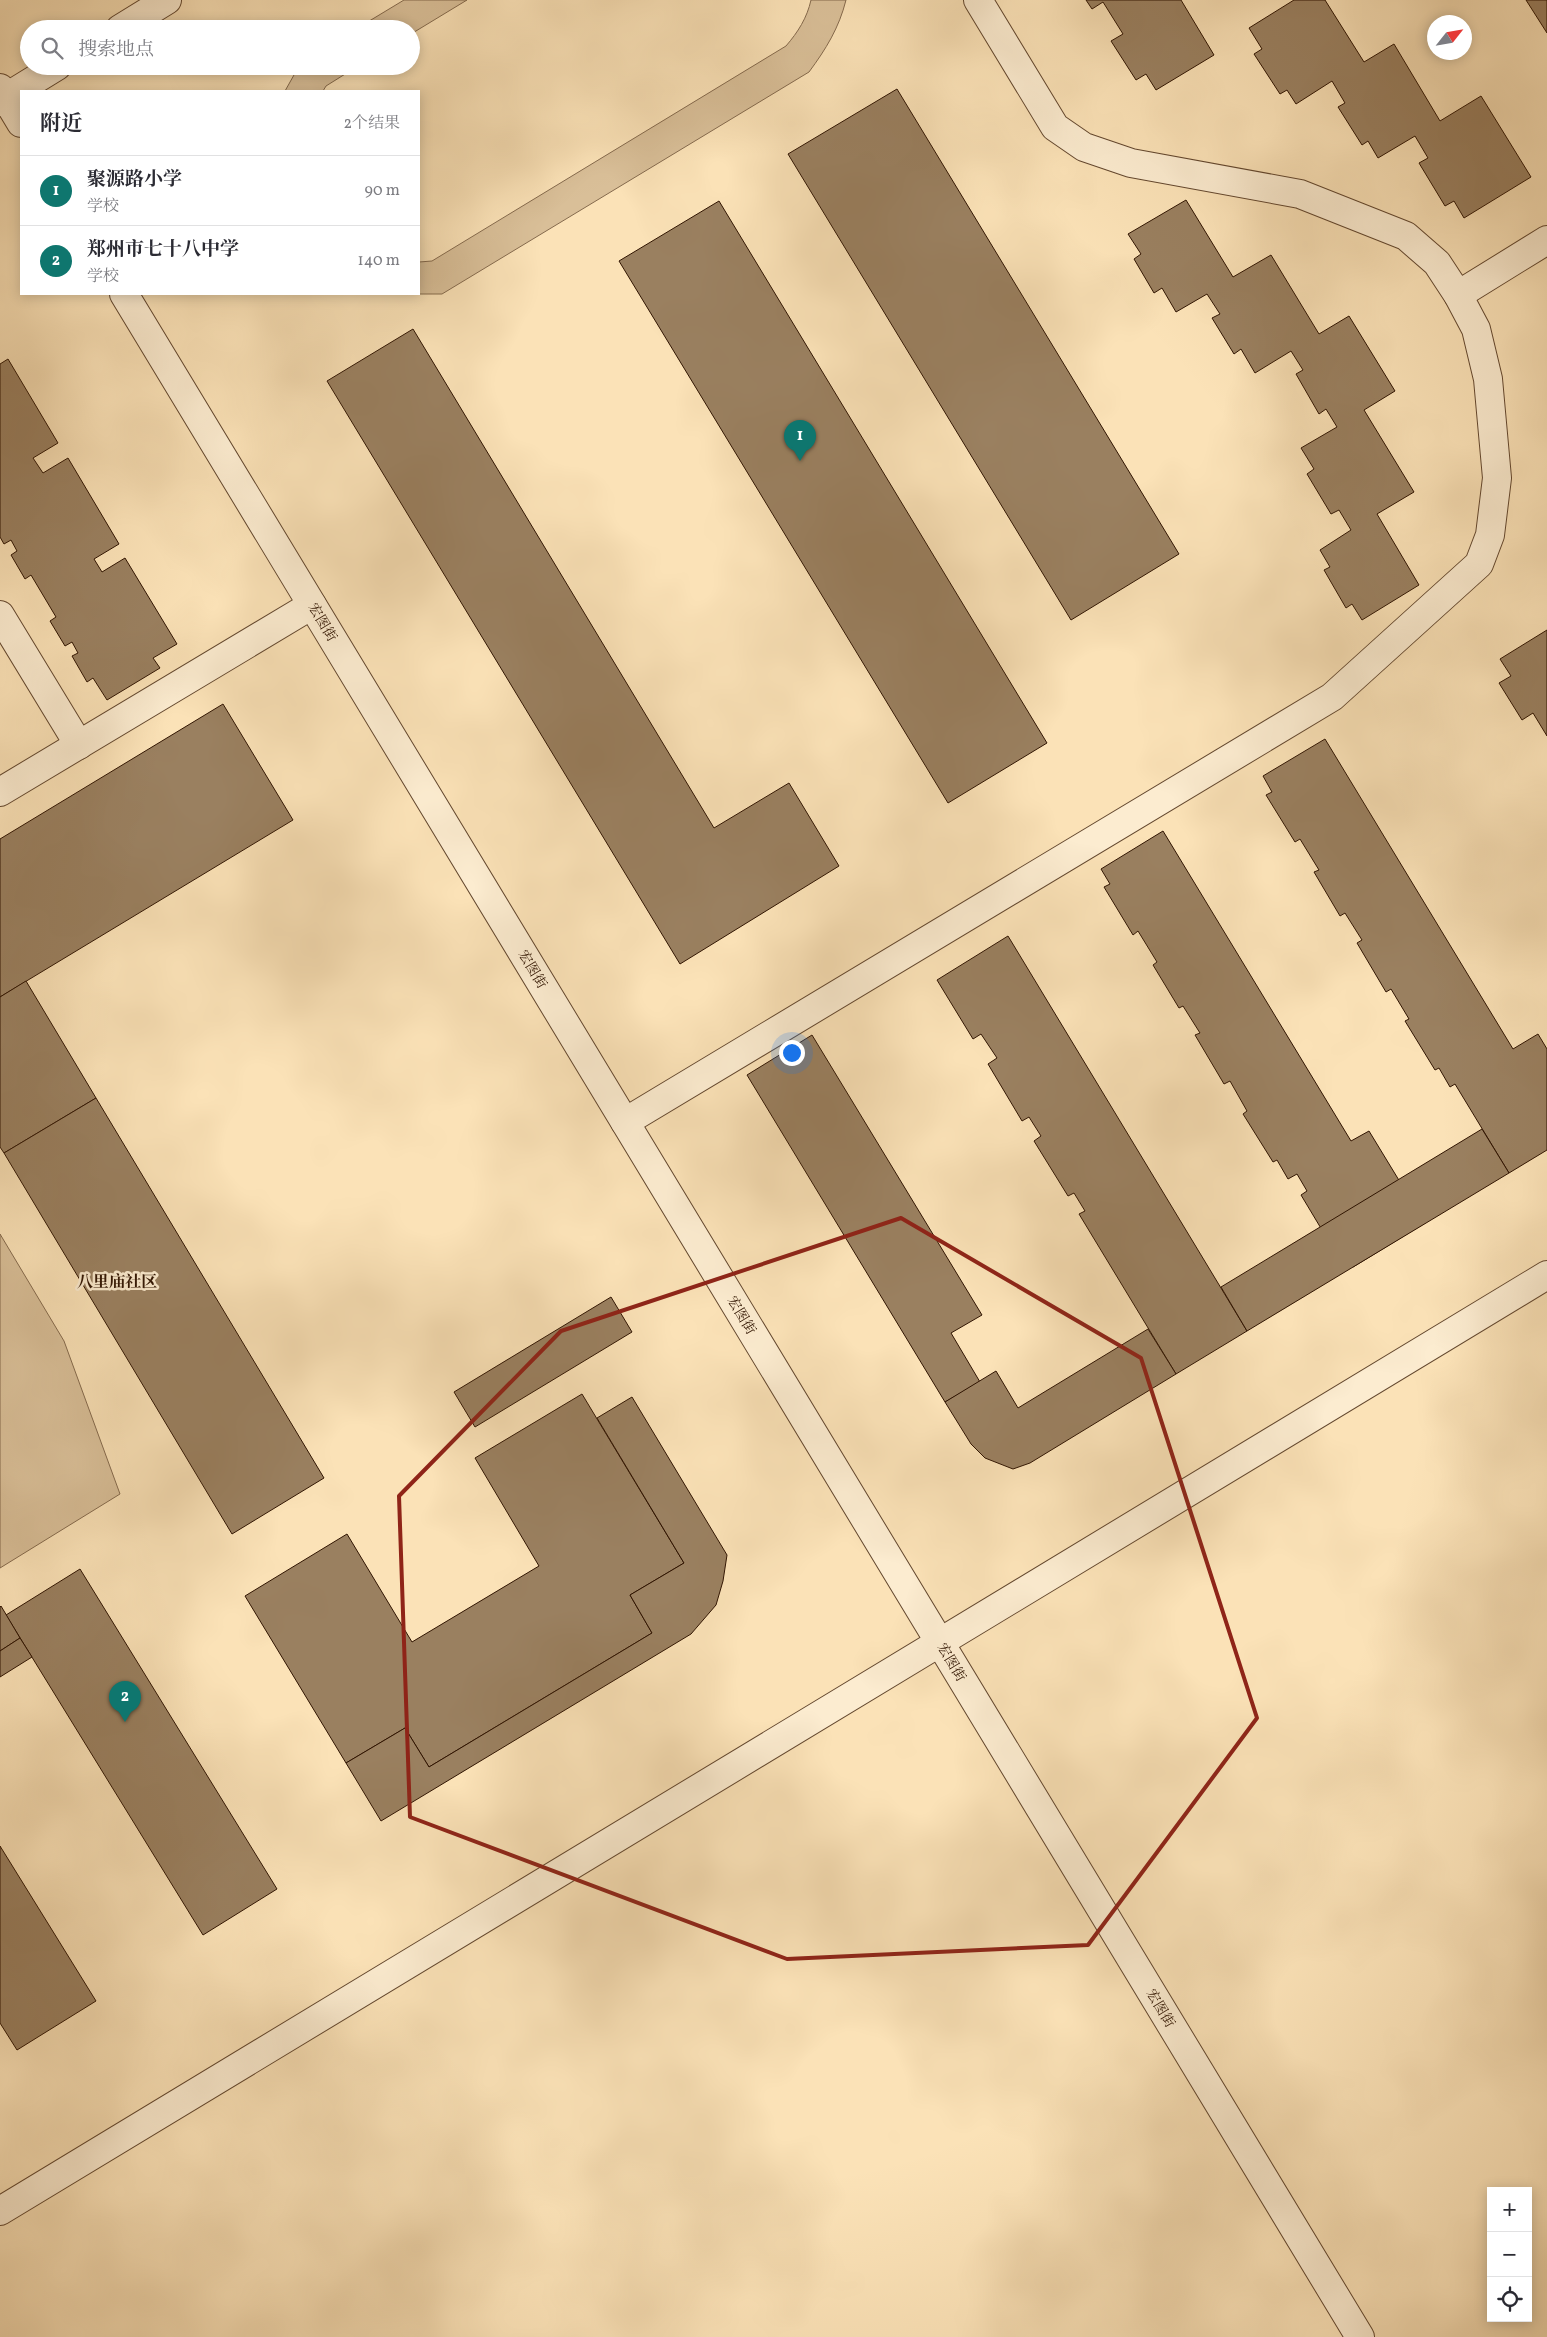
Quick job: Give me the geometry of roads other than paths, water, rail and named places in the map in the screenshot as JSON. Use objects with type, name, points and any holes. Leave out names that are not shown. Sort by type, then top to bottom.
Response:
[{"type":"street","points":[[135,20],[167,0]]},
{"type":"street","points":[[625,1122],[1332,697],[1480,564],[1490,535],[1497,478],[1488,379],[1476,330],[1458,295],[1437,263],[1406,236],[1300,194],[1131,162],[1084,147],[1056,127],[978,0]]},
{"type":"street","points":[[20,122],[2,95],[40,75]]},
{"type":"street","points":[[1458,295],[1547,240]]},
{"type":"street","name":"宏图街","points":[[125,295],[1360,2337]]},
{"type":"street","points":[[0,792],[312,605]]},
{"type":"street","points":[[0,615],[79,745]]},
{"type":"street","points":[[0,2211],[1547,1275]]},
{"type":"place","name":"聚源路小学","points":[[800,461]]},
{"type":"place","name":"郑州市七十八中学","points":[[125,1722]]},
{"type":"district","name":"八里庙社区","points":[[117,1281]]}]
